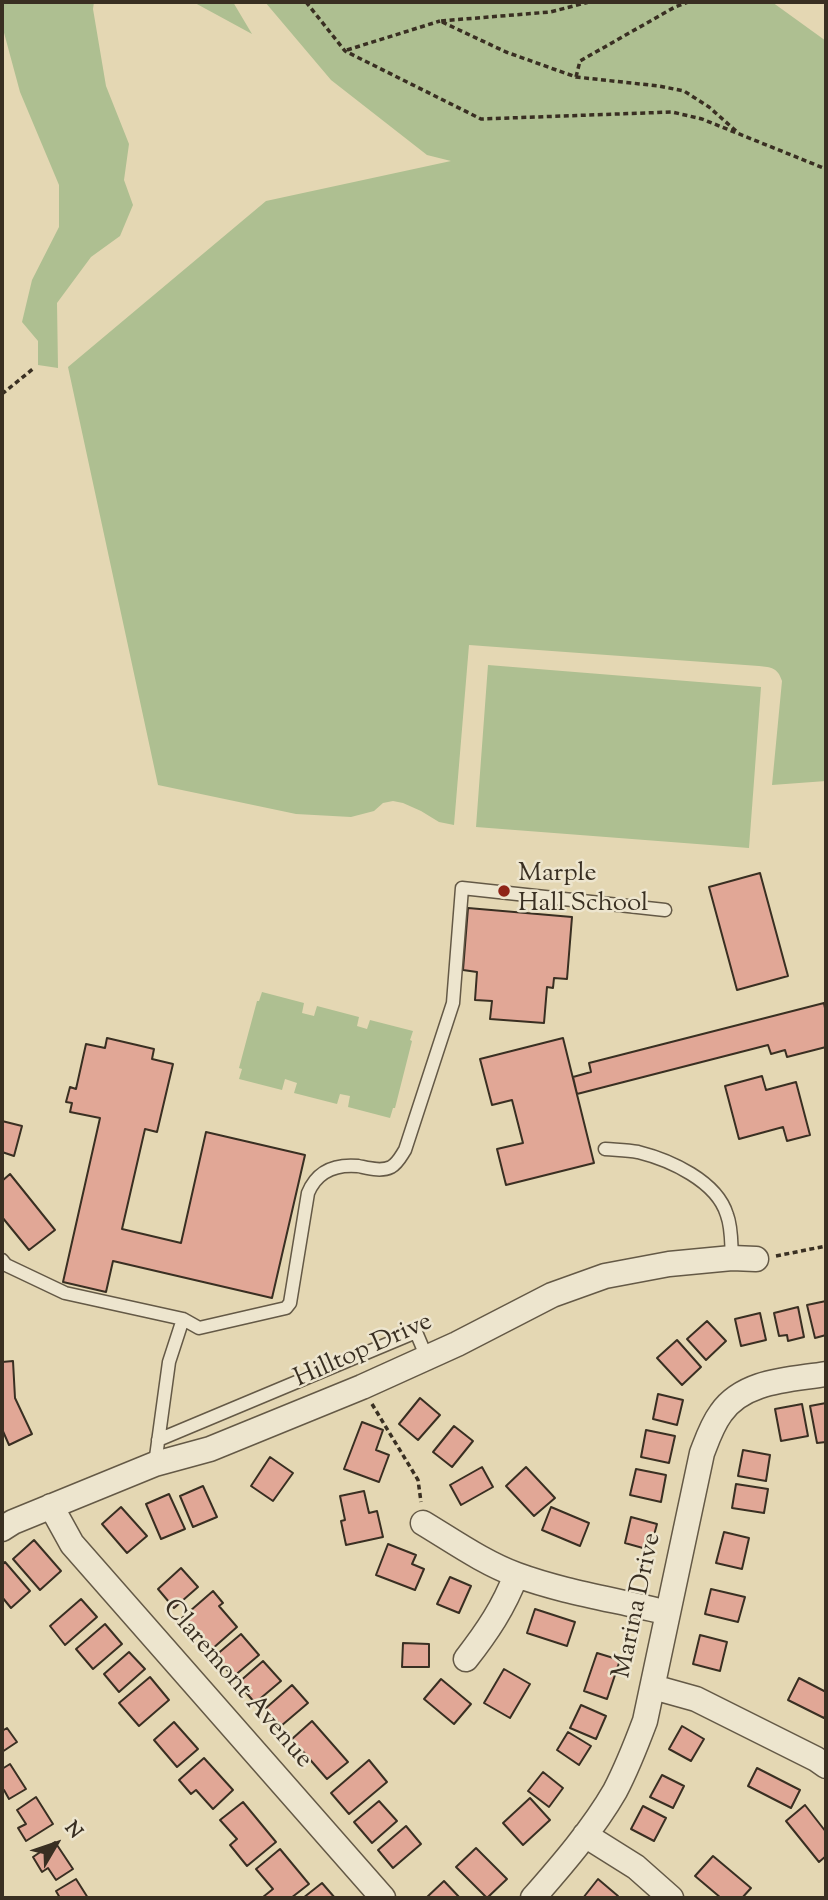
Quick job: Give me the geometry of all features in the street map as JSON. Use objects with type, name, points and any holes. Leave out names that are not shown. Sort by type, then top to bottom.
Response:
[{"type":"street","name":"Hilltop Drive","points":[[2,1529],[51,1506],[112,1483],[156,1452],[210,1449],[362,1387],[457,1344],[552,1295],[606,1276],[670,1264],[744,1259]]},
{"type":"street","name":"Marina Drive","points":[[533,1898],[585,1835],[614,1792],[634,1753],[653,1687],[702,1453],[709,1434],[721,1413],[735,1398],[752,1388],[826,1374]]},
{"type":"street","name":"Claremont Avenue","points":[[51,1506],[72,1544],[383,1898]]},
{"type":"street","points":[[419,1520],[476,1555],[516,1575],[571,1591],[668,1613]]},
{"type":"street","points":[[466,1659],[496,1619],[516,1575]]},
{"type":"street","points":[[653,1687],[696,1699],[826,1766]]},
{"type":"street","points":[[585,1835],[636,1867],[671,1898]]},
{"type":"lane","points":[[2,1260],[6,1265],[65,1293],[183,1319],[199,1328],[286,1308],[290,1303],[308,1193],[313,1180],[330,1169],[354,1166],[381,1169],[390,1167],[399,1160],[405,1150],[452,1010],[462,888],[665,910]]},
{"type":"lane","points":[[605,1149],[638,1153],[673,1164],[705,1183],[720,1198],[744,1259]]},
{"type":"lane","points":[[156,1452],[169,1362],[183,1319]]},
{"type":"lane","points":[[156,1452],[415,1332],[426,1358]]},
{"type":"path","points":[[306,2],[345,51],[481,119],[673,112],[702,118],[826,169]]},
{"type":"path","points":[[345,51],[440,21],[550,12],[589,2]]},
{"type":"path","points":[[576,77],[580,61],[688,2]]},
{"type":"path","points":[[440,21],[506,52],[576,77],[659,86],[684,92],[709,107],[737,132]]},
{"type":"path","points":[[2,394],[34,368]]},
{"type":"path","points":[[744,1259],[826,1246]]},
{"type":"path","points":[[362,1387],[418,1480],[419,1520]]},
{"type":"green space","points":[[2,2],[94,2],[106,86],[129,144],[124,180],[133,205],[120,236],[91,257],[57,303],[58,368],[38,365],[38,341],[22,322],[32,280],[59,227],[59,185],[20,92],[3,29]]},
{"type":"green space","points":[[192,2],[233,2],[252,34],[195,3]]},
{"type":"green space","points":[[265,2],[772,2],[826,41],[826,781],[772,785],[782,681],[778,673],[770,668],[469,645],[454,825],[439,822],[421,811],[393,801],[383,803],[374,811],[351,817],[296,814],[158,785],[68,367],[266,201],[451,161],[427,155],[331,80]]},
{"type":"green space","points":[[488,665],[761,687],[749,848],[476,827]]},
{"type":"green space","points":[[262,992],[304,1003],[302,1013],[314,1016],[317,1006],[359,1017],[357,1026],[367,1029],[370,1020],[413,1031],[395,1108],[390,1118],[348,1107],[350,1096],[340,1094],[337,1104],[294,1093],[297,1083],[285,1079],[282,1090],[239,1079],[242,1069],[239,1068],[257,1001]]},
{"type":"building","points":[[760,873],[788,976],[737,990],[709,887]]},
{"type":"building","points":[[468,908],[572,917],[567,979],[554,978],[553,988],[547,987],[544,1023],[490,1019],[492,1001],[475,1000],[477,972],[463,970]]},
{"type":"building","points":[[824,1003],[826,1047],[787,1057],[785,1050],[771,1054],[768,1045],[577,1094],[573,1077],[591,1072],[589,1063]]},
{"type":"building","points":[[107,1038],[154,1049],[152,1059],[173,1064],[157,1132],[145,1129],[122,1229],[181,1243],[206,1132],[305,1155],[272,1298],[113,1261],[106,1292],[63,1282],[100,1118],[70,1112],[72,1103],[66,1102],[70,1087],[76,1089],[86,1044],[105,1048]]},
{"type":"building","points":[[563,1038],[594,1163],[506,1185],[497,1149],[523,1143],[512,1100],[492,1105],[480,1059]]},
{"type":"building","points":[[762,1076],[766,1090],[796,1082],[810,1135],[787,1141],[783,1127],[739,1139],[725,1086]]},
{"type":"building","points":[[2,1121],[22,1126],[14,1156],[2,1152]]},
{"type":"building","points":[[10,1174],[55,1230],[29,1250],[2,1217],[2,1181]]},
{"type":"building","points":[[826,1301],[826,1335],[815,1338],[807,1305]]},
{"type":"building","points":[[798,1307],[804,1337],[788,1341],[787,1335],[779,1336],[774,1313]]},
{"type":"building","points":[[760,1313],[766,1340],[741,1346],[735,1319]]},
{"type":"building","points":[[707,1321],[726,1341],[706,1360],[687,1339]]},
{"type":"building","points":[[677,1340],[701,1367],[682,1385],[657,1358]]},
{"type":"building","points":[[13,1361],[15,1398],[32,1434],[9,1445],[2,1429],[2,1362]]},
{"type":"building","points":[[658,1394],[683,1400],[677,1425],[653,1419]]},
{"type":"building","points":[[420,1398],[440,1415],[418,1440],[399,1424]]},
{"type":"building","points":[[826,1403],[826,1442],[817,1443],[810,1406]]},
{"type":"building","points":[[802,1404],[808,1436],[781,1441],[775,1409]]},
{"type":"building","points":[[362,1422],[383,1430],[376,1450],[389,1455],[379,1482],[344,1469]]},
{"type":"building","points":[[454,1426],[473,1441],[452,1467],[433,1452]]},
{"type":"building","points":[[646,1430],[675,1436],[669,1463],[641,1457]]},
{"type":"building","points":[[743,1450],[770,1455],[766,1481],[738,1476]]},
{"type":"building","points":[[270,1457],[293,1473],[273,1501],[251,1486]]},
{"type":"building","points":[[482,1467],[493,1487],[461,1505],[450,1485]]},
{"type":"building","points":[[526,1467],[555,1498],[534,1516],[506,1486]]},
{"type":"building","points":[[636,1469],[666,1475],[661,1502],[630,1495]]},
{"type":"building","points":[[736,1484],[768,1489],[764,1513],[732,1508]]},
{"type":"building","points":[[203,1486],[217,1517],[193,1527],[180,1496]]},
{"type":"building","points":[[364,1491],[369,1513],[377,1511],[383,1537],[346,1545],[340,1496]]},
{"type":"building","points":[[169,1494],[185,1529],[161,1539],[146,1504]]},
{"type":"building","points":[[121,1507],[147,1536],[127,1553],[102,1524]]},
{"type":"building","points":[[551,1507],[589,1523],[580,1546],[542,1530]]},
{"type":"building","points":[[631,1517],[657,1524],[650,1550],[625,1543]]},
{"type":"building","points":[[724,1532],[749,1538],[742,1569],[716,1563]]},
{"type":"building","points":[[34,1540],[61,1571],[40,1590],[13,1559]]},
{"type":"building","points":[[388,1544],[416,1555],[412,1564],[424,1569],[415,1590],[376,1575]]},
{"type":"building","points":[[5,1562],[30,1591],[11,1608],[2,1597],[2,1565]]},
{"type":"building","points":[[181,1568],[198,1587],[174,1608],[158,1589]]},
{"type":"building","points":[[450,1577],[471,1586],[459,1613],[437,1604]]},
{"type":"building","points":[[711,1589],[745,1597],[738,1622],[705,1614]]},
{"type":"building","points":[[213,1591],[223,1603],[219,1606],[237,1627],[211,1650],[182,1618]]},
{"type":"building","points":[[81,1599],[97,1617],[65,1645],[50,1626]]},
{"type":"building","points":[[535,1609],[575,1622],[567,1646],[527,1633]]},
{"type":"building","points":[[105,1624],[122,1644],[93,1669],[76,1649]]},
{"type":"building","points":[[241,1634],[259,1655],[233,1677],[215,1656]]},
{"type":"building","points":[[700,1635],[727,1642],[720,1671],[693,1664]]},
{"type":"building","points":[[403,1643],[429,1644],[429,1667],[402,1667]]},
{"type":"building","points":[[129,1652],[145,1669],[119,1692],[104,1674]]},
{"type":"building","points":[[597,1653],[620,1660],[607,1699],[584,1691]]},
{"type":"building","points":[[263,1661],[281,1681],[255,1703],[238,1683]]},
{"type":"building","points":[[504,1669],[530,1684],[510,1718],[484,1703]]},
{"type":"building","points":[[150,1677],[169,1700],[139,1726],[119,1703]]},
{"type":"building","points":[[799,1678],[826,1692],[824,1718],[788,1700]]},
{"type":"building","points":[[441,1679],[471,1704],[454,1724],[424,1699]]},
{"type":"building","points":[[292,1685],[308,1703],[281,1726],[266,1708]]},
{"type":"building","points":[[581,1705],[606,1716],[596,1739],[570,1728]]},
{"type":"building","points":[[312,1721],[348,1762],[327,1779],[292,1739]]},
{"type":"building","points":[[174,1722],[198,1749],[177,1767],[154,1740]]},
{"type":"building","points":[[682,1726],[704,1739],[691,1761],[669,1749]]},
{"type":"building","points":[[7,1728],[17,1742],[2,1752],[2,1731]]},
{"type":"building","points":[[568,1732],[591,1746],[579,1765],[557,1750]]},
{"type":"building","points":[[204,1758],[233,1790],[213,1809],[196,1790],[191,1794],[179,1780]]},
{"type":"building","points":[[369,1760],[387,1782],[349,1814],[331,1793]]},
{"type":"building","points":[[10,1764],[26,1789],[9,1799],[4,1790],[2,1791],[2,1769]]},
{"type":"building","points":[[757,1768],[800,1790],[791,1808],[748,1786]]},
{"type":"building","points":[[543,1772],[563,1788],[549,1807],[528,1791]]},
{"type":"building","points":[[662,1775],[684,1786],[673,1808],[650,1797]]},
{"type":"building","points":[[36,1797],[53,1824],[26,1841],[18,1828],[26,1824],[17,1810]]},
{"type":"building","points":[[530,1798],[550,1820],[523,1845],[503,1823]]},
{"type":"building","points":[[379,1801],[397,1821],[372,1843],[354,1822]]},
{"type":"building","points":[[243,1802],[276,1842],[247,1866],[230,1845],[237,1839],[220,1820]]},
{"type":"building","points":[[805,1805],[826,1832],[826,1856],[819,1862],[786,1821]]},
{"type":"building","points":[[643,1806],[666,1818],[654,1841],[631,1829]]},
{"type":"building","points":[[406,1826],[421,1844],[393,1868],[378,1850]]},
{"type":"building","points":[[55,1842],[73,1869],[56,1880],[48,1868],[42,1872],[33,1857]]},
{"type":"building","points":[[476,1848],[507,1879],[487,1898],[456,1867]]},
{"type":"building","points":[[280,1849],[309,1884],[291,1898],[264,1898],[273,1889],[256,1869]]},
{"type":"building","points":[[713,1856],[751,1888],[742,1898],[721,1898],[695,1876]]},
{"type":"building","points":[[76,1879],[88,1898],[60,1898],[56,1891]]},
{"type":"building","points":[[598,1879],[618,1896],[583,1898]]},
{"type":"building","points":[[444,1881],[460,1898],[426,1898]]},
{"type":"building","points":[[322,1883],[335,1898],[303,1898]]},
{"type":"place","name":"Marple Hall School","points":[[504,891]]}]
